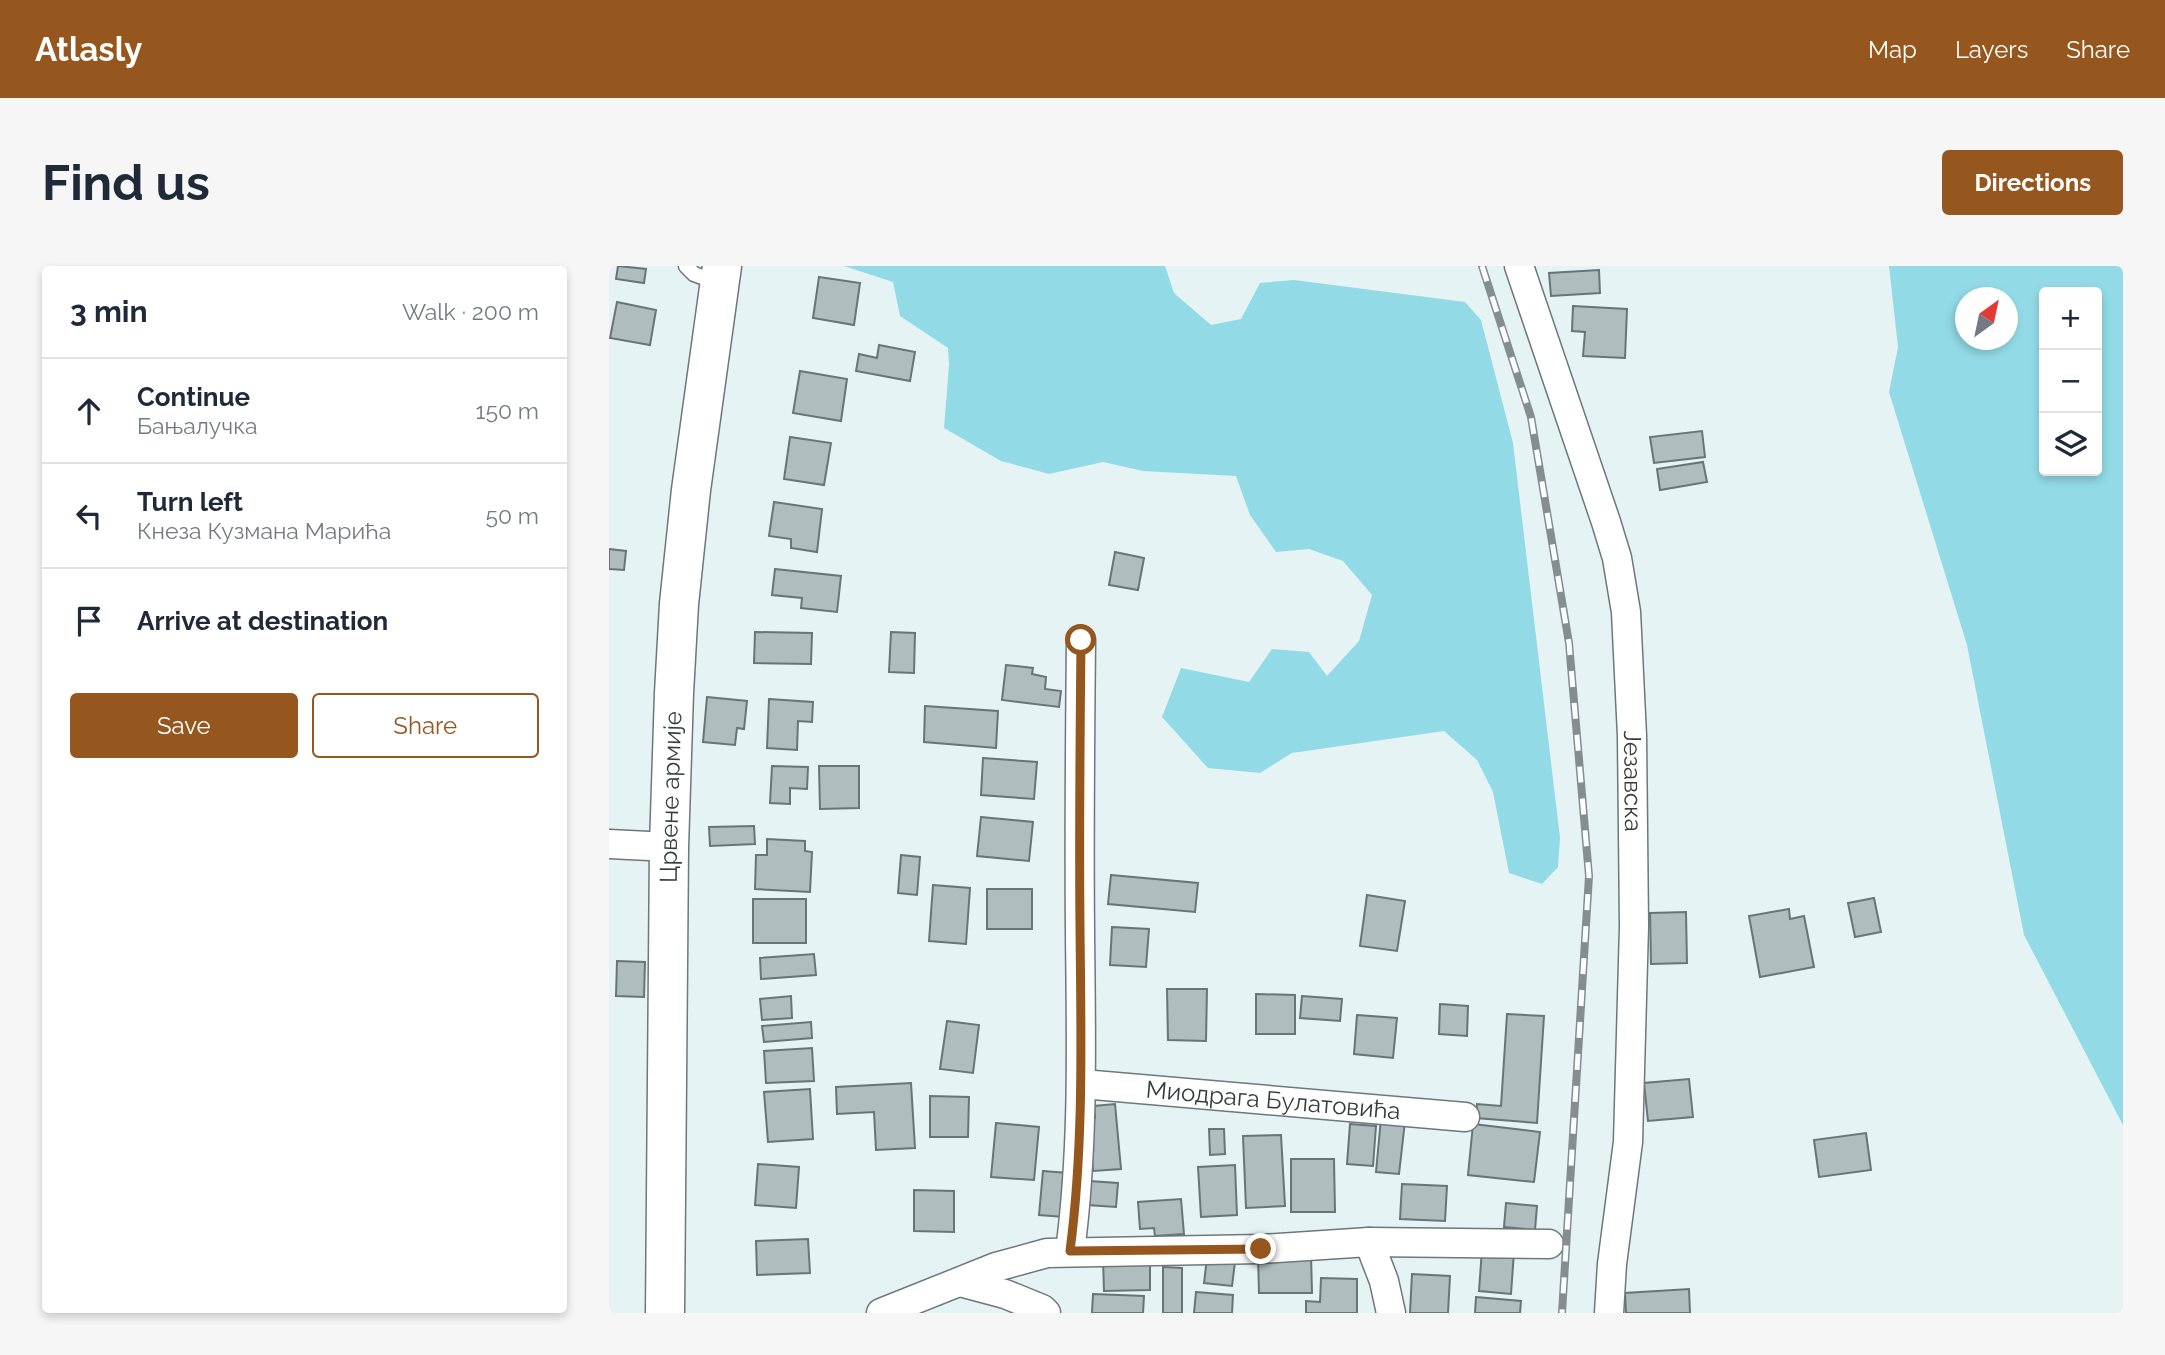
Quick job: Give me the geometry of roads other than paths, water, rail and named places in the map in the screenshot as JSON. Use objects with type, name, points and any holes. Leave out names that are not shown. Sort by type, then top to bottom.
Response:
[{"type":"main road","name":"Црвене армије","points":[[665,1313],[669,847],[679,604],[691,490],[721,275]]},
{"type":"street","name":"Језавска","points":[[1519,266],[1606,522],[1626,612],[1632,790],[1632,1046],[1628,1142],[1612,1264],[1609,1313]]},
{"type":"street","points":[[1070,1251],[1075,1216],[1082,1084],[1079,823],[1081,640]]},
{"type":"street","points":[[609,844],[669,847]]},
{"type":"street","name":"Миодрага Булатовића","points":[[1082,1084],[1465,1118]]},
{"type":"street","points":[[1369,1241],[1384,1281],[1391,1313]]},
{"type":"street","points":[[881,1313],[960,1282],[1047,1253],[1261,1249],[1369,1241],[1549,1244]]},
{"type":"street","points":[[960,1282],[1005,1294],[1046,1313]]},
{"type":"lane","name":"Црвене армије","points":[[685,266],[694,274],[721,275]]},
{"type":"railway","points":[[1482,266],[1531,417],[1569,643],[1589,876],[1562,1313]]}]
